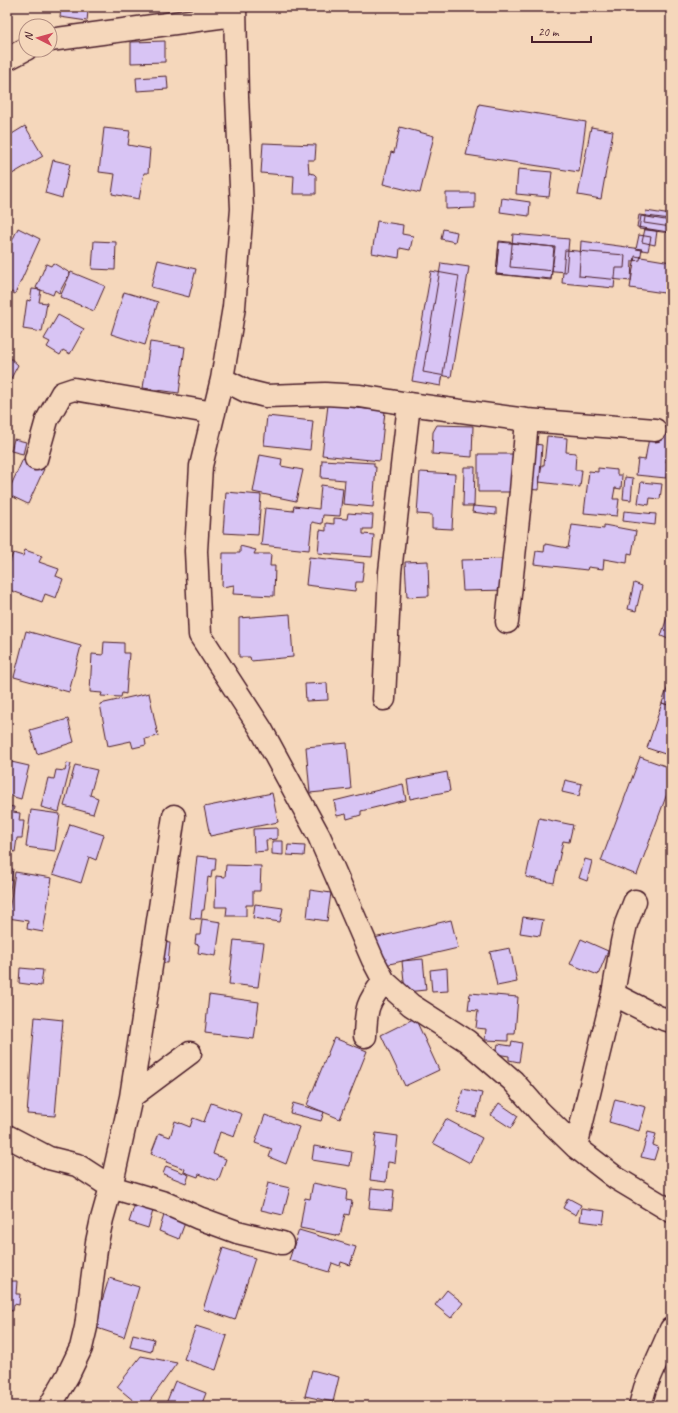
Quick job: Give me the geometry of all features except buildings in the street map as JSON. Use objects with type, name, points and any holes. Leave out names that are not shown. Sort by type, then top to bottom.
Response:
[{"type":"street","points":[[58,39],[234,11],[242,209],[234,307],[222,379],[201,466],[196,551],[200,635],[261,729],[319,836],[373,960],[384,981],[411,1004],[467,1041],[513,1081],[540,1112],[576,1147],[616,1178],[671,1211]]},
{"type":"street","points":[[7,59],[18,53]]},
{"type":"street","points":[[222,379],[246,391],[266,396],[326,394],[360,396],[527,420],[655,430]]},
{"type":"street","points":[[36,459],[47,420],[62,393],[74,389],[214,413]]},
{"type":"street","points":[[384,699],[390,572],[409,404]]},
{"type":"street","points":[[507,622],[527,420]]},
{"type":"street","points":[[50,1406],[68,1375],[81,1348],[86,1327],[97,1242],[131,1097],[174,816]]},
{"type":"street","points":[[576,1147],[613,994],[626,924],[635,901]]},
{"type":"street","points":[[365,1036],[366,1010],[372,996],[384,981]]},
{"type":"street","points":[[613,994],[658,1017],[671,1021]]},
{"type":"street","points":[[131,1097],[190,1053]]},
{"type":"street","points":[[7,1136],[49,1158],[77,1165],[111,1187],[165,1203],[199,1218],[237,1232],[282,1243]]},
{"type":"street","points":[[640,1406],[645,1388],[671,1328]]}]
